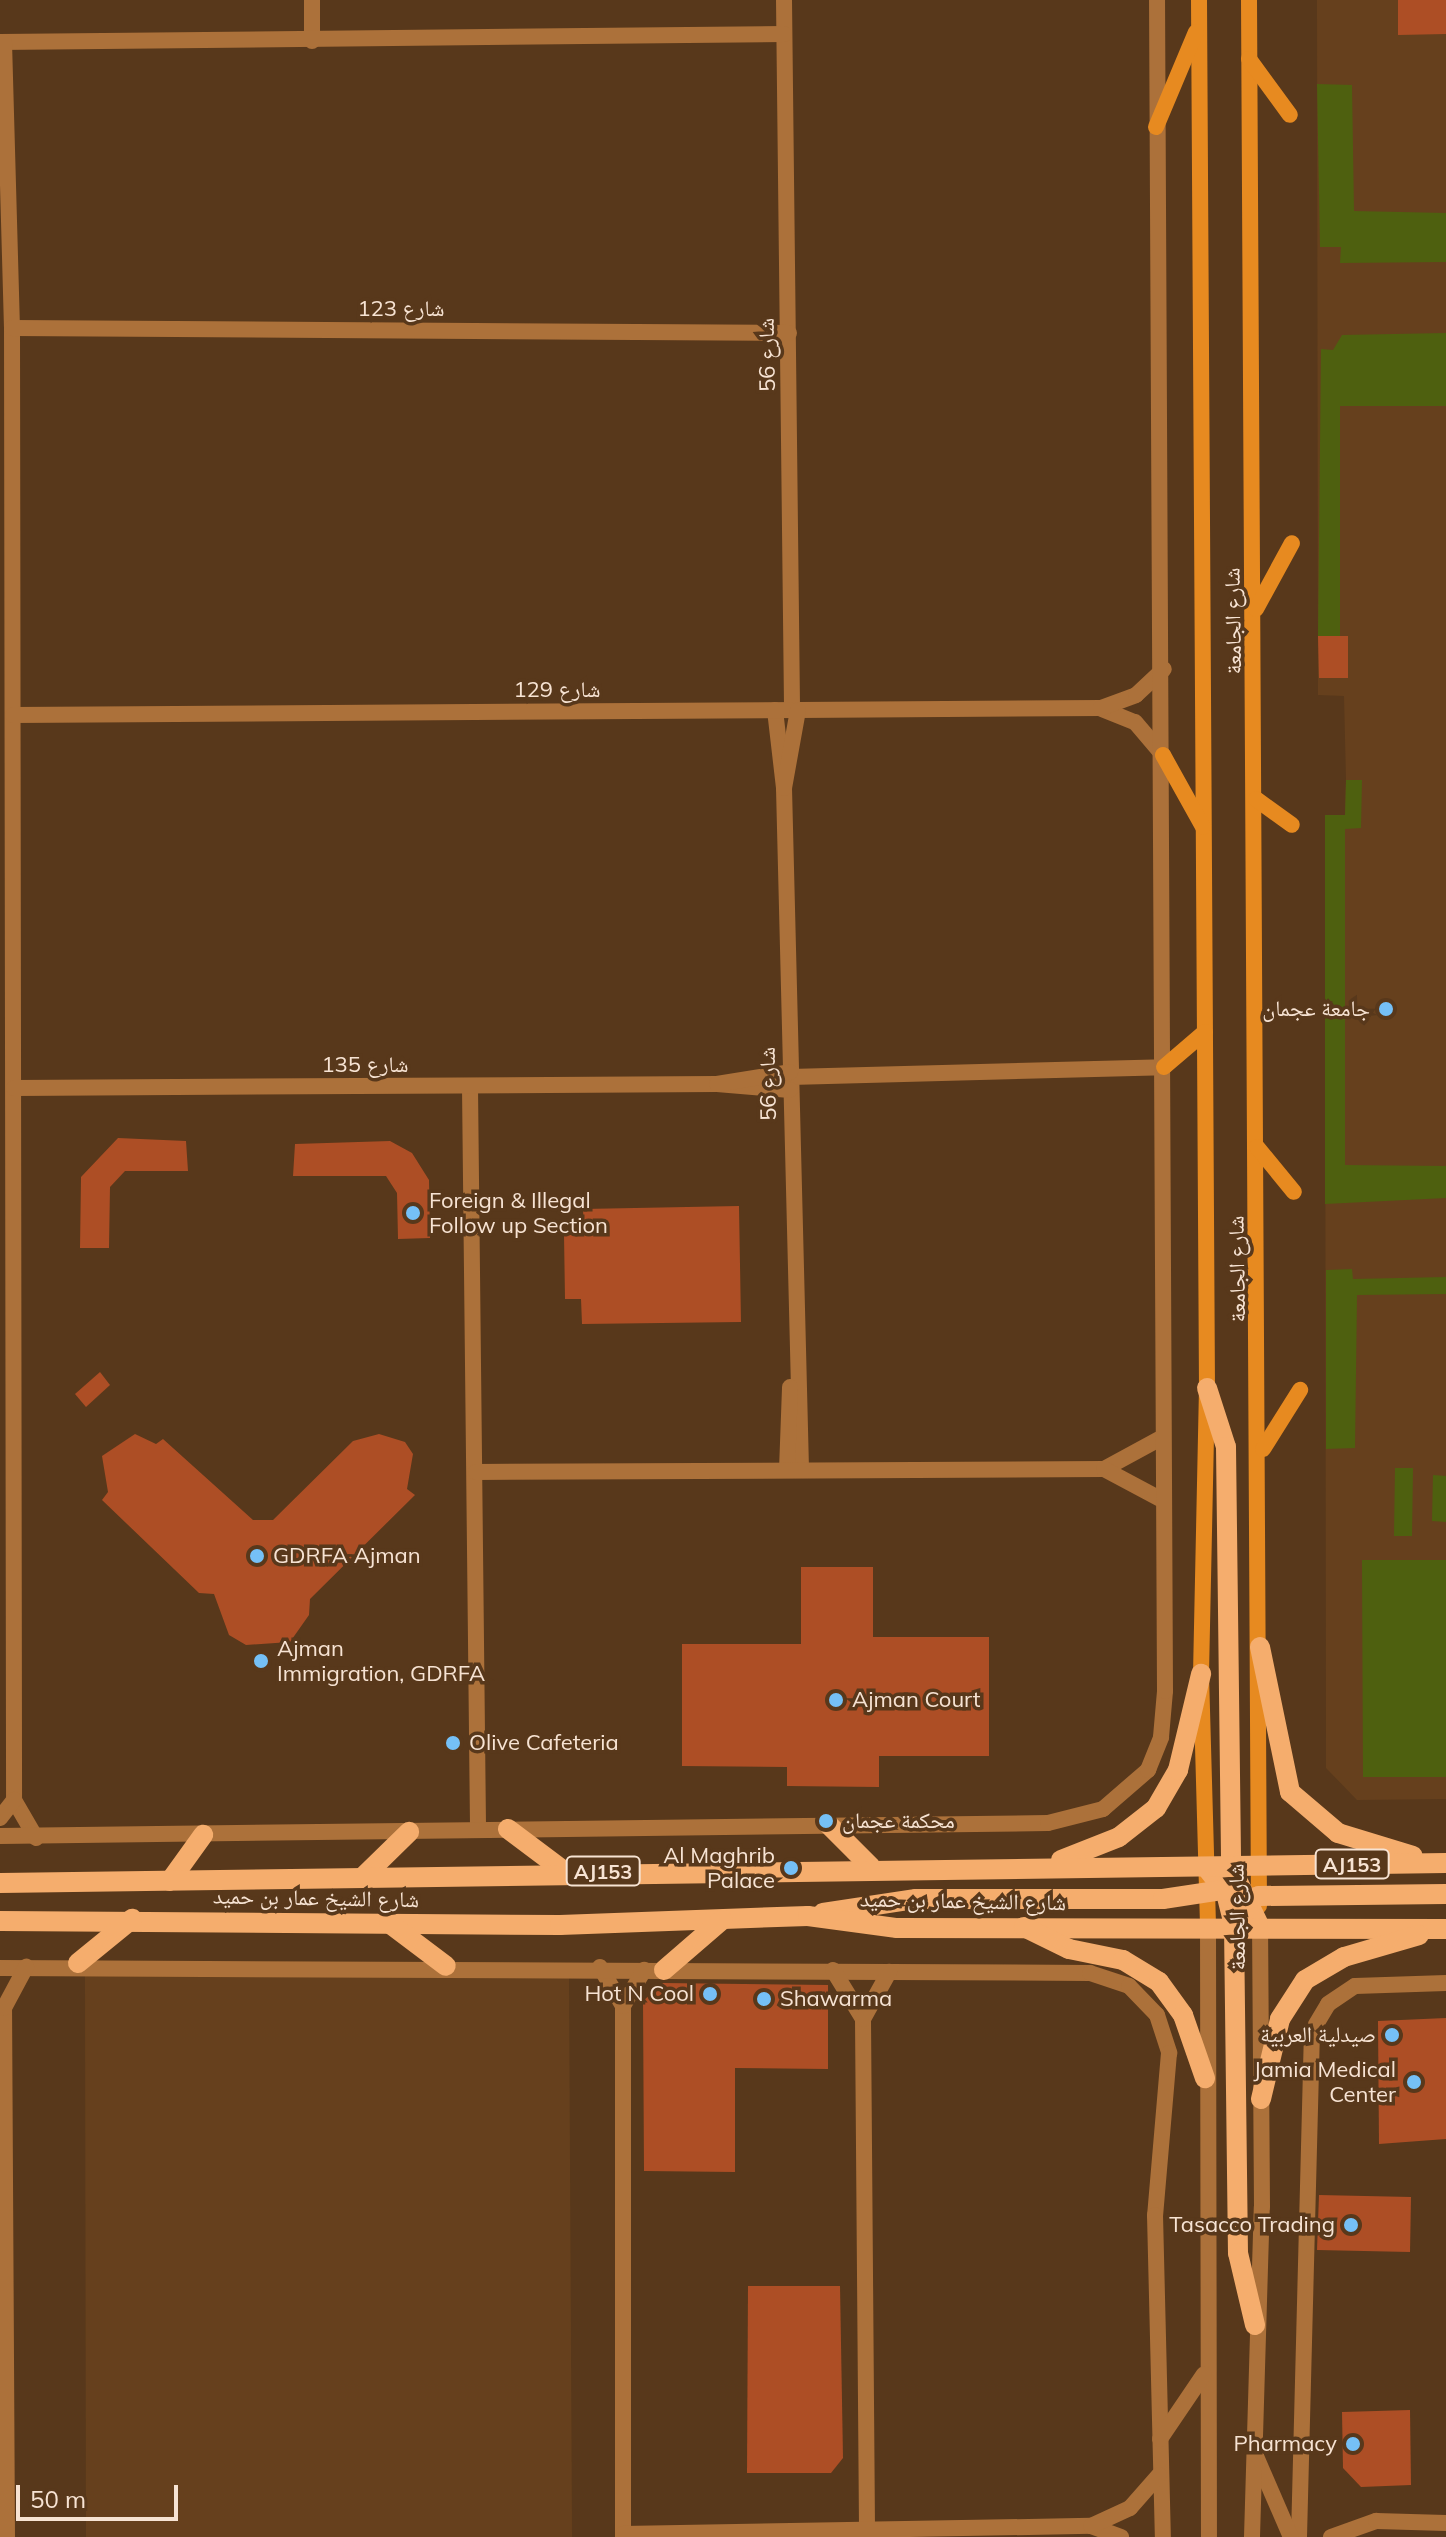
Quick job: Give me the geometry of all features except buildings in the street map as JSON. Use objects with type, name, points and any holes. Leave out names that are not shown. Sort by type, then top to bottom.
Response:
[{"type":"main road","name":"شارع الجامعة","points":[[1199,0],[1207,1388],[1201,1674],[1206,1867]]},
{"type":"main road","name":"شارع الجامعة","points":[[1249,0],[1262,1450],[1259,1866]]},
{"type":"main road","points":[[1156,127],[1199,23]]},
{"type":"main road","points":[[1249,59],[1290,115]]},
{"type":"main road","points":[[1256,610],[1292,543]]},
{"type":"main road","points":[[1163,755],[1203,828]]},
{"type":"main road","points":[[1256,799],[1292,825]]},
{"type":"main road","points":[[1164,1067],[1205,1032]]},
{"type":"main road","points":[[1257,1147],[1294,1192]]},
{"type":"main road","points":[[1207,1388],[1226,1447],[1238,2253],[1255,2325]]},
{"type":"main road","points":[[1262,1450],[1300,1390]]},
{"type":"main road","points":[[1260,1647],[1280,1767],[1305,1812],[1346,1837],[1441,1863]]},
{"type":"main road","points":[[1047,1865],[1119,1837],[1156,1808],[1178,1770],[1201,1674]]},
{"type":"main road","points":[[829,1825],[871,1867]]},
{"type":"main road","points":[[508,1829],[564,1871]]},
{"type":"main road","points":[[362,1878],[409,1832]]},
{"type":"main road","points":[[170,1881],[203,1835]]},
{"type":"main road","name":"شارع الشيخ عمار بن حميد","points":[[0,1883],[362,1878],[564,1871],[1441,1863]]},
{"type":"main road","points":[[1208,1924],[1259,1866]]},
{"type":"main road","points":[[1206,1867],[1260,1927]]},
{"type":"main road","points":[[808,1916],[916,1899],[1446,1894]]},
{"type":"main road","name":"شارع الشيخ عمار بن حميد","points":[[0,1921],[132,1919],[389,1923],[722,1920],[808,1916],[872,1927],[1208,1924],[1444,1929]]},
{"type":"main road","points":[[78,1963],[132,1919]]},
{"type":"main road","points":[[654,1970],[722,1920]]},
{"type":"main road","points":[[389,1923],[446,1966]]},
{"type":"main road","points":[[1024,1927],[1069,1949],[1123,1960],[1159,1982],[1183,2015],[1205,2078]]},
{"type":"main road","points":[[1261,2099],[1280,2019],[1305,1980],[1344,1957],[1444,1929]]},
{"type":"street","points":[[312,0],[312,41]]},
{"type":"street","name":"شارع 56","points":[[784,0],[795,710],[784,788]]},
{"type":"street","points":[[0,1836],[36,1838],[1067,1821],[1103,1809],[1134,1786],[1156,1754],[1163,1719],[1164,1501],[1164,669],[1157,0]]},
{"type":"street","points":[[36,1838],[14,1800],[8,1479],[14,1088],[12,328],[2,42],[784,34]]},
{"type":"street","name":"شارع 123","points":[[12,328],[789,333]]},
{"type":"street","name":"شارع 129","points":[[13,715],[1101,708],[1136,695],[1164,669]]},
{"type":"street","name":"شارع 129","points":[[1101,708],[1135,722],[1163,755]]},
{"type":"street","name":"شارع 56","points":[[775,710],[784,788],[794,1470]]},
{"type":"street","name":"شارع 135","points":[[14,1088],[717,1084],[1164,1067]]},
{"type":"street","points":[[470,1087],[478,1830]]},
{"type":"street","points":[[1104,1469],[1163,1437]]},
{"type":"street","points":[[476,1472],[1104,1469],[1164,1501]]},
{"type":"street","points":[[0,1818],[14,1800]]},
{"type":"street","name":"شارع الجامعة","points":[[1208,1924],[1204,2374],[1209,2537]]},
{"type":"street","name":"شارع الجامعة","points":[[1252,2537],[1261,2099],[1260,1927]]},
{"type":"street","points":[[0,1968],[78,1963],[1090,1973],[1129,1986],[1157,2015],[1169,2053],[1155,2215],[1159,2475],[1163,2537]]},
{"type":"street","points":[[7,2537],[3,2481],[2,2002],[26,1967]]},
{"type":"street","points":[[600,1967],[623,2006],[623,2535],[867,2529],[947,2533],[1091,2526],[1130,2508],[1159,2475]]},
{"type":"street","points":[[623,2006],[654,1970]]},
{"type":"street","points":[[833,1970],[863,2019]]},
{"type":"street","points":[[867,2529],[863,2019],[889,1972]]},
{"type":"street","points":[[1299,2537],[1312,2031],[1328,2004],[1355,1986],[1446,1983]]},
{"type":"street","points":[[1160,2439],[1204,2374]]},
{"type":"street","points":[[1252,2447],[1291,2537]]},
{"type":"street","points":[[1331,2537],[1376,2521],[1446,2523]]},
{"type":"street","points":[[1091,2526],[1121,2537]]},
{"type":"shaded area","name":"جامعة عجمان","points":[[1317,0],[1446,0],[1446,1799],[1357,1800],[1326,1768],[1325,815],[1345,815],[1346,780],[1344,696],[1318,695]]},
{"type":"shaded area","points":[[85,1974],[569,1976],[572,2537],[86,2537]]},
{"type":"green space","points":[[1317,84],[1352,85],[1354,211],[1446,213],[1446,262],[1340,263],[1341,247],[1320,247]]},
{"type":"green space","points":[[1446,333],[1446,406],[1340,406],[1340,636],[1318,636],[1321,349],[1333,350],[1342,335]]},
{"type":"green space","points":[[1346,780],[1362,780],[1361,828],[1345,829],[1345,1165],[1446,1166],[1446,1198],[1325,1204],[1325,815],[1345,815]]},
{"type":"green space","points":[[1352,1269],[1353,1279],[1446,1277],[1446,1294],[1357,1295],[1355,1448],[1326,1449],[1326,1270]]},
{"type":"green space","points":[[1395,1468],[1413,1468],[1412,1536],[1394,1536]]},
{"type":"green space","points":[[1433,1475],[1446,1476],[1446,1522],[1432,1521]]},
{"type":"green space","points":[[1362,1560],[1446,1560],[1446,1777],[1363,1777]]},
{"type":"place","name":"جامعة عجمان","points":[[1386,1009]]},
{"type":"place","name":"Foreign & Illegal Follow up Section","points":[[413,1213]]},
{"type":"place","name":"GDRFA Ajman","points":[[257,1556]]},
{"type":"place","name":"Ajman Immigration, GDRFA","points":[[261,1661]]},
{"type":"place","name":"Ajman Court","points":[[836,1700]]},
{"type":"place","name":"Olive Cafeteria","points":[[453,1743]]},
{"type":"place","name":"محكمة عجمان","points":[[826,1821]]},
{"type":"place","name":"Al Maghrib Palace","points":[[791,1868]]},
{"type":"place","name":"Hot N Cool","points":[[710,1994]]},
{"type":"place","name":"Shawarma","points":[[764,1999]]},
{"type":"place","name":"صيدلية العربية","points":[[1392,2035]]},
{"type":"place","name":"Jamia Medical Center","points":[[1414,2082]]},
{"type":"place","name":"Tasacco Trading","points":[[1351,2225]]},
{"type":"place","name":"Pharmacy","points":[[1353,2444]]}]
